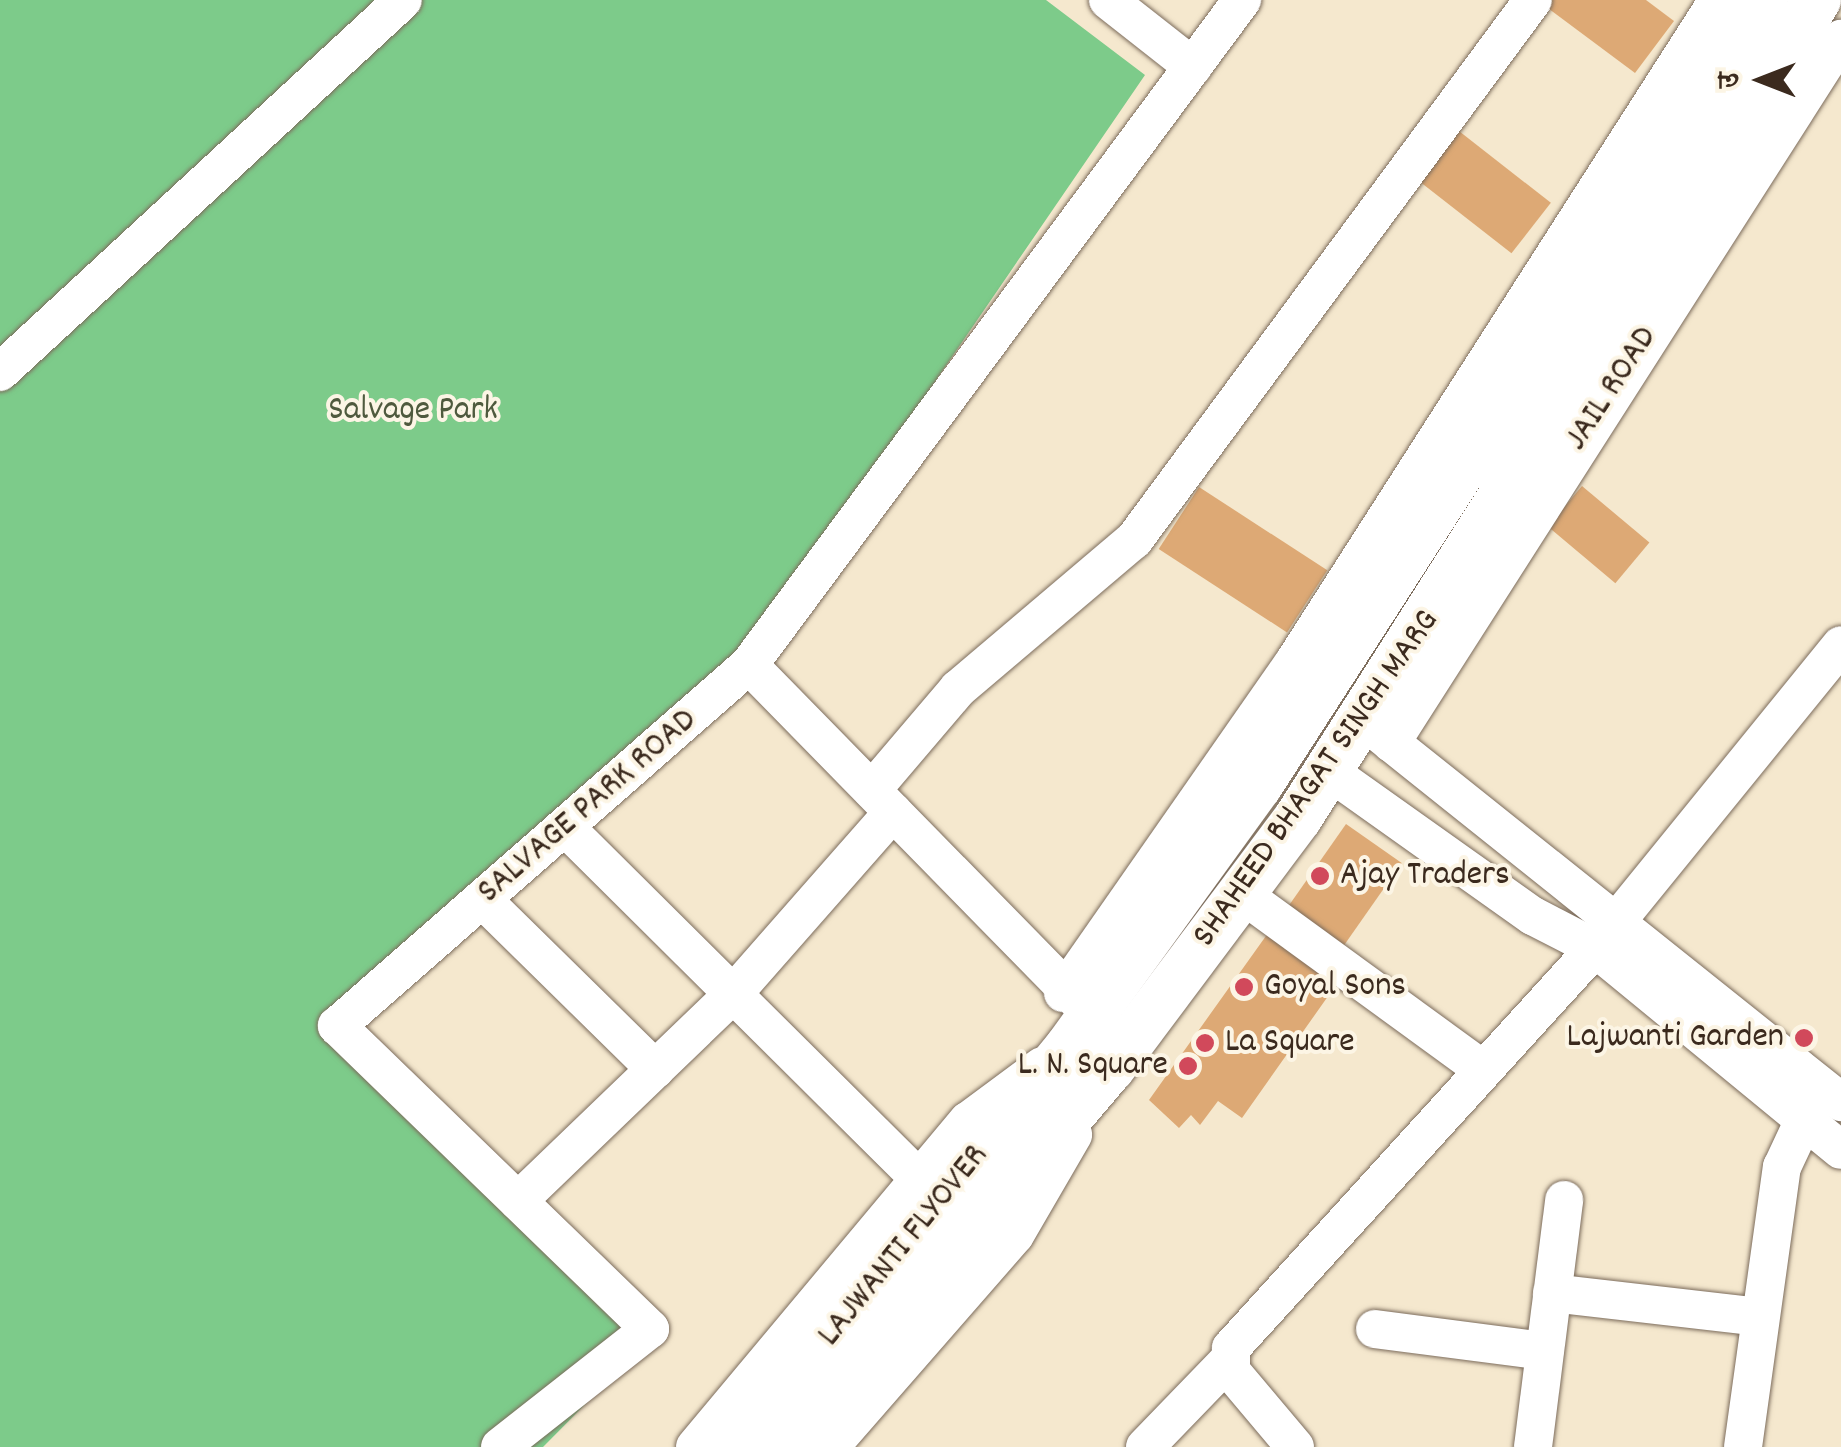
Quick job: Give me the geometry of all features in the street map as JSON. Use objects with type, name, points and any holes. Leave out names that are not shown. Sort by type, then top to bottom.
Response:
[{"type":"main road","points":[[1746,68],[1765,0]]},
{"type":"main road","points":[[1746,68],[1817,0]]},
{"type":"main road","name":"SHAHEED BHAGAT SINGH MARG","points":[[1075,1017],[1258,786],[1746,68]]},
{"type":"main road","name":"SHAHEED BHAGAT SINGH MARG","points":[[1111,1068],[1330,772],[1378,732],[1746,68]]},
{"type":"main road","name":"LAJWANTI FLYOVER","points":[[741,1447],[994,1134],[1075,1017]]},
{"type":"main road","name":"LAJWANTI FLYOVER","points":[[788,1447],[1111,1068]]},
{"type":"street","points":[[0,372],[404,0]]},
{"type":"street","points":[[1108,0],[1194,67]]},
{"type":"street","name":"SALVAGE PARK ROAD","points":[[500,1447],[650,1328],[337,1026],[750,666],[1242,0]]},
{"type":"street","points":[[518,1201],[734,993],[882,801],[958,688],[1134,540],[1533,0]]},
{"type":"street","points":[[695,1447],[968,1121],[1075,1017],[1304,646],[1718,0]]},
{"type":"street","name":"JAIL ROAD","points":[[1378,732],[1841,40]]},
{"type":"street","points":[[1146,1447],[1606,934],[1841,645]]},
{"type":"street","points":[[750,666],[882,801],[1075,1017]]},
{"type":"street","points":[[1378,732],[1841,1150]]},
{"type":"street","points":[[1330,772],[1533,916],[1606,934],[1841,1102]]},
{"type":"street","points":[[564,827],[919,1180]]},
{"type":"street","points":[[1242,894],[1482,1069]]},
{"type":"street","points":[[482,899],[655,1069]]},
{"type":"street","name":"SHAHEED BHAGAT SINGH MARG","points":[[830,1447],[1015,1236],[1111,1068]]},
{"type":"street","points":[[1742,1447],[1782,1167],[1804,1120]]},
{"type":"street","points":[[1534,1447],[1564,1200]]},
{"type":"street","points":[[1552,1294],[1758,1317]]},
{"type":"street","points":[[1375,1329],[1545,1351]]},
{"type":"street","points":[[1228,1360],[1295,1447]]},
{"type":"green space","name":"Salvage Park","points":[[0,0],[1046,0],[1145,75],[743,662],[350,1040],[646,1343],[543,1447],[0,1447]]},
{"type":"building","points":[[1537,0],[1646,0],[1674,21],[1635,73]]},
{"type":"building","points":[[1450,124],[1551,203],[1511,253],[1411,174]]},
{"type":"building","points":[[1582,486],[1649,543],[1615,583],[1548,527]]},
{"type":"building","points":[[1199,487],[1327,570],[1287,632],[1159,549]]},
{"type":"building","points":[[1346,824],[1402,863],[1339,952],[1283,913]]},
{"type":"building","points":[[1273,926],[1343,975],[1242,1118],[1218,1101],[1200,1125],[1191,1115],[1179,1128],[1149,1100]]},
{"type":"place","name":"Ajay Traders","points":[[1320,876]]},
{"type":"place","name":"Goyal Sons","points":[[1244,987]]},
{"type":"place","name":"Lajwanti Garden","points":[[1804,1038]]},
{"type":"place","name":"La Square","points":[[1205,1043]]},
{"type":"place","name":"L. N. Square","points":[[1188,1066]]}]
